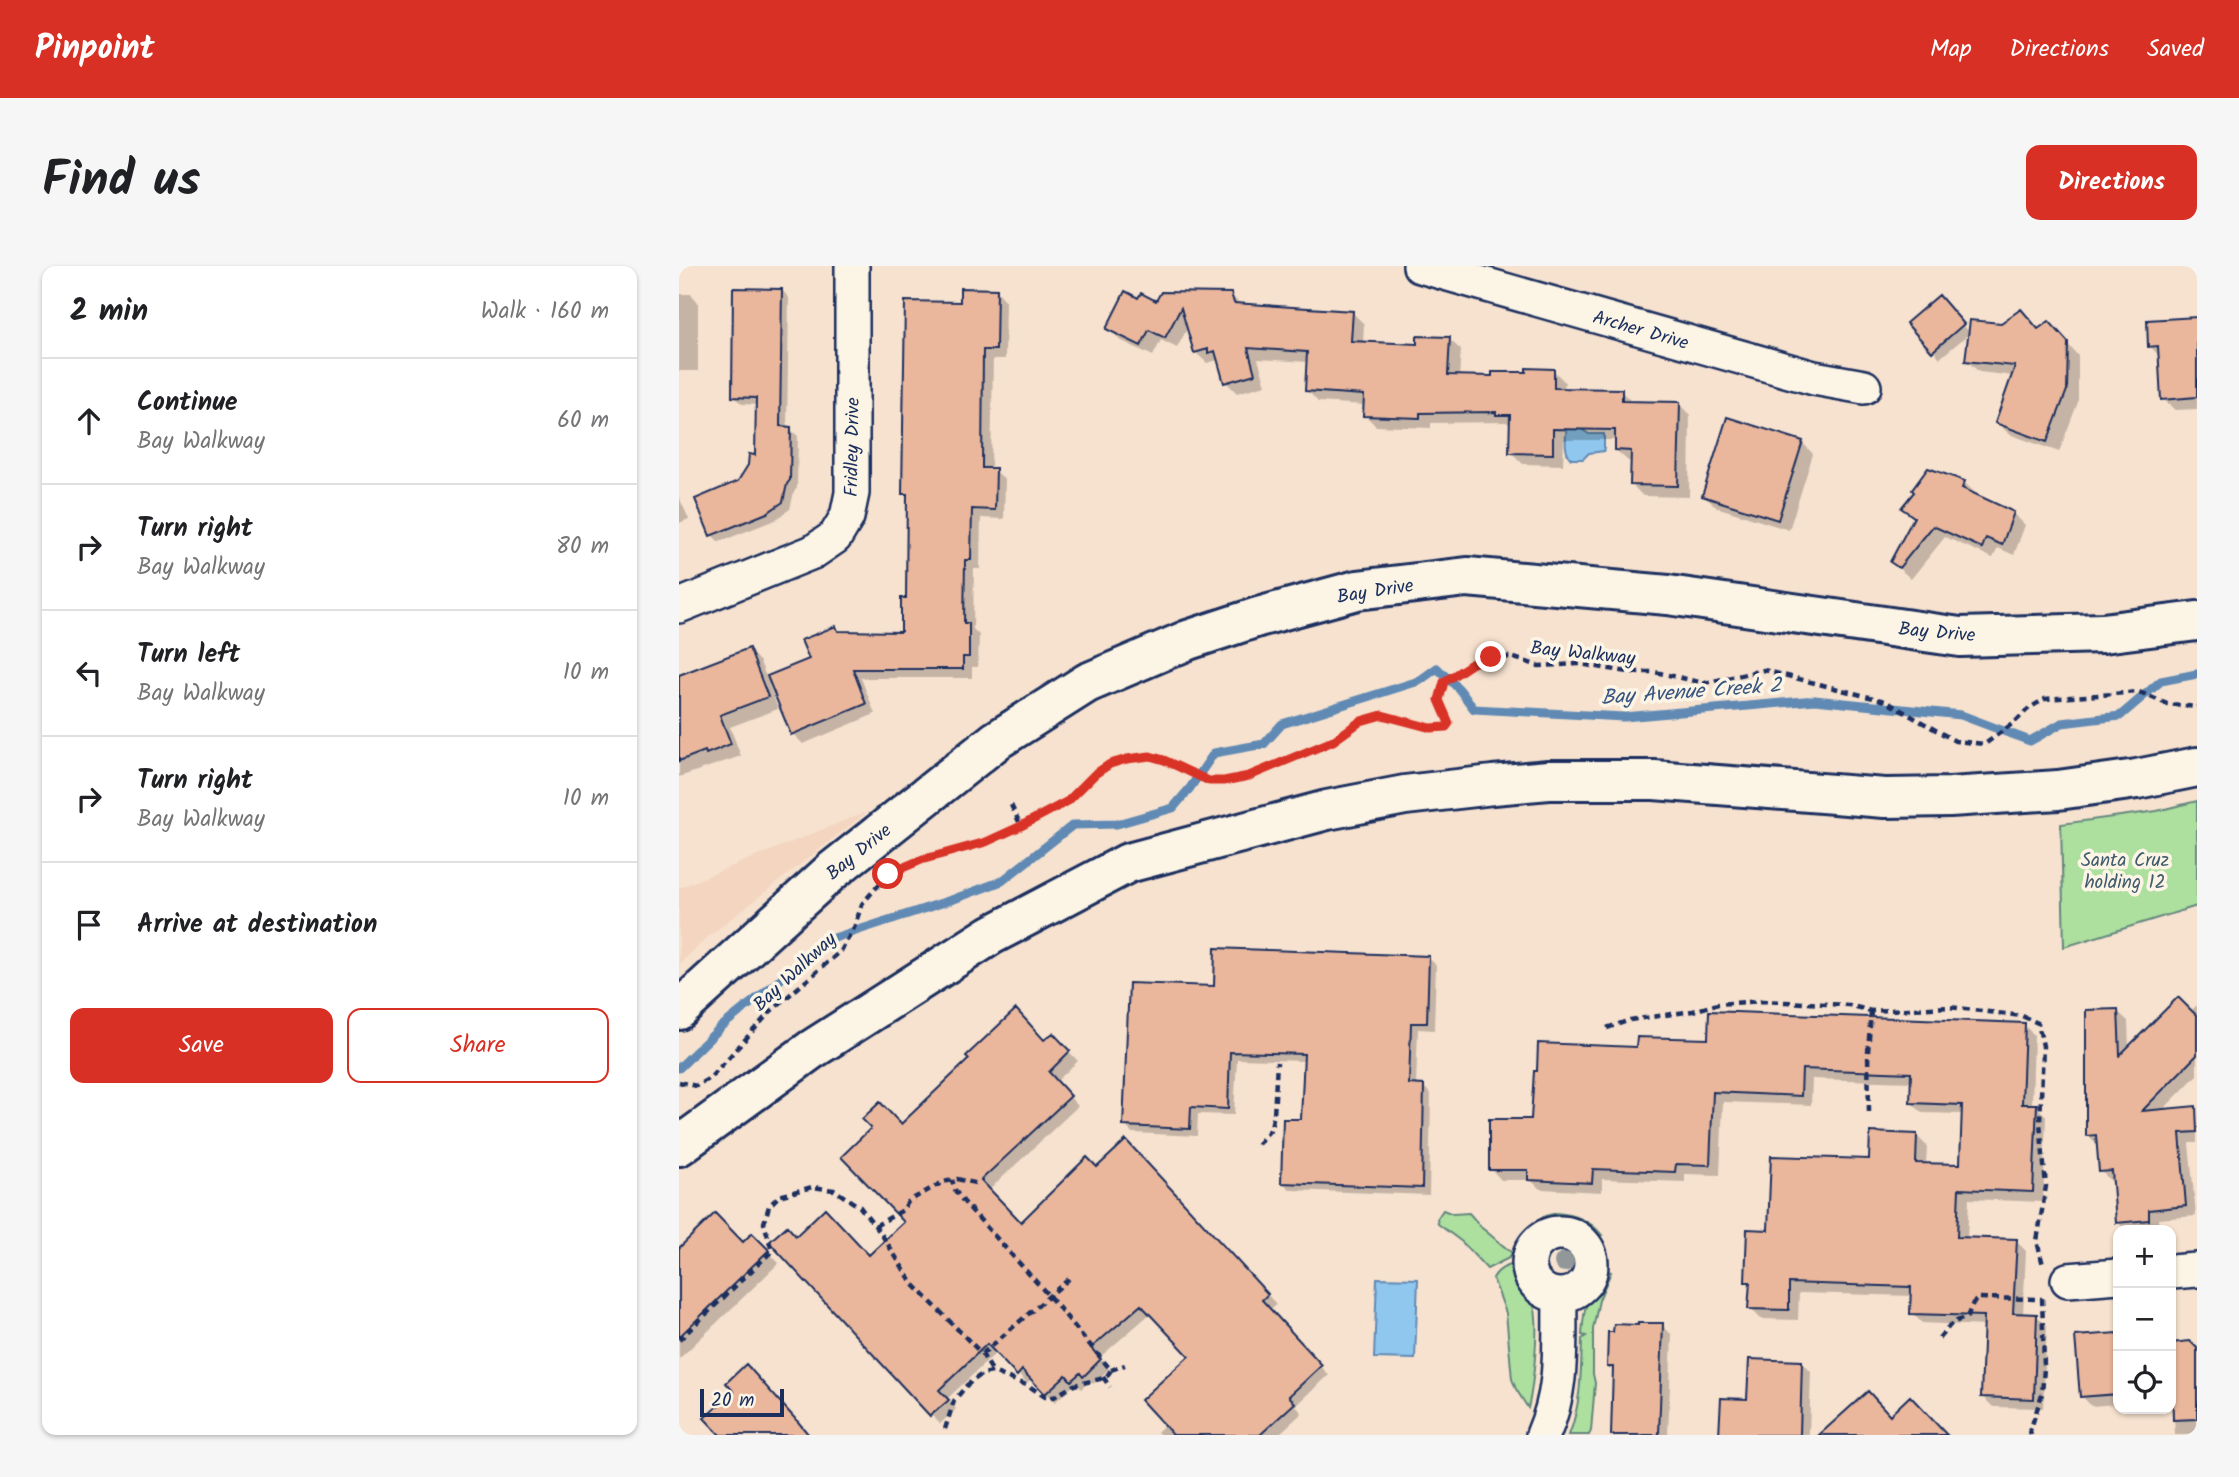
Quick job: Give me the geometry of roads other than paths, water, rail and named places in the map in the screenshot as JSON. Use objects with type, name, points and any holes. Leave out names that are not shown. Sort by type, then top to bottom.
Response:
[{"type":"main road","name":"Bay Drive","points":[[679,1010],[832,872],[997,740],[1087,683],[1188,640],[1258,617],[1357,590],[1467,577],[1668,595],[1960,636],[2103,633],[2197,621]]},
{"type":"main road","points":[[679,1146],[811,1050],[991,935],[1128,863],[1327,810],[1405,796],[1549,780],[1654,780],[1885,797],[1950,797],[2058,790],[2197,767]]},
{"type":"street","name":"Fridley Drive","points":[[679,606],[813,552],[835,537],[847,517],[852,493],[852,266]]},
{"type":"street","name":"Archer Drive","points":[[1420,266],[1814,378],[1864,387]]},
{"type":"street","points":[[2176,1272],[2197,1270]]},
{"type":"street","points":[[2049,1285],[2113,1277]]},
{"type":"street","points":[[1543,1435],[1559,1384],[1560,1295]]},
{"type":"water","points":[[1567,420],[1589,434],[1604,434],[1604,451],[1589,453],[1583,459],[1571,459],[1566,446]]},
{"type":"water","points":[[1377,1278],[1418,1279],[1415,1359],[1374,1358]]},
{"type":"waterway","name":"Bay Avenue Creek 2","points":[[679,1068],[721,1027],[831,939],[1002,881],[1073,825],[1117,824],[1173,808],[1214,753],[1264,744],[1282,724],[1419,681],[1437,668],[1459,689],[1474,709],[1624,717],[1815,700],[1961,715],[2030,741],[2062,723],[2120,716],[2161,681],[2197,674]]},
{"type":"park label","name":"Santa Cruz holding 12","points":[[2125,870]]}]
